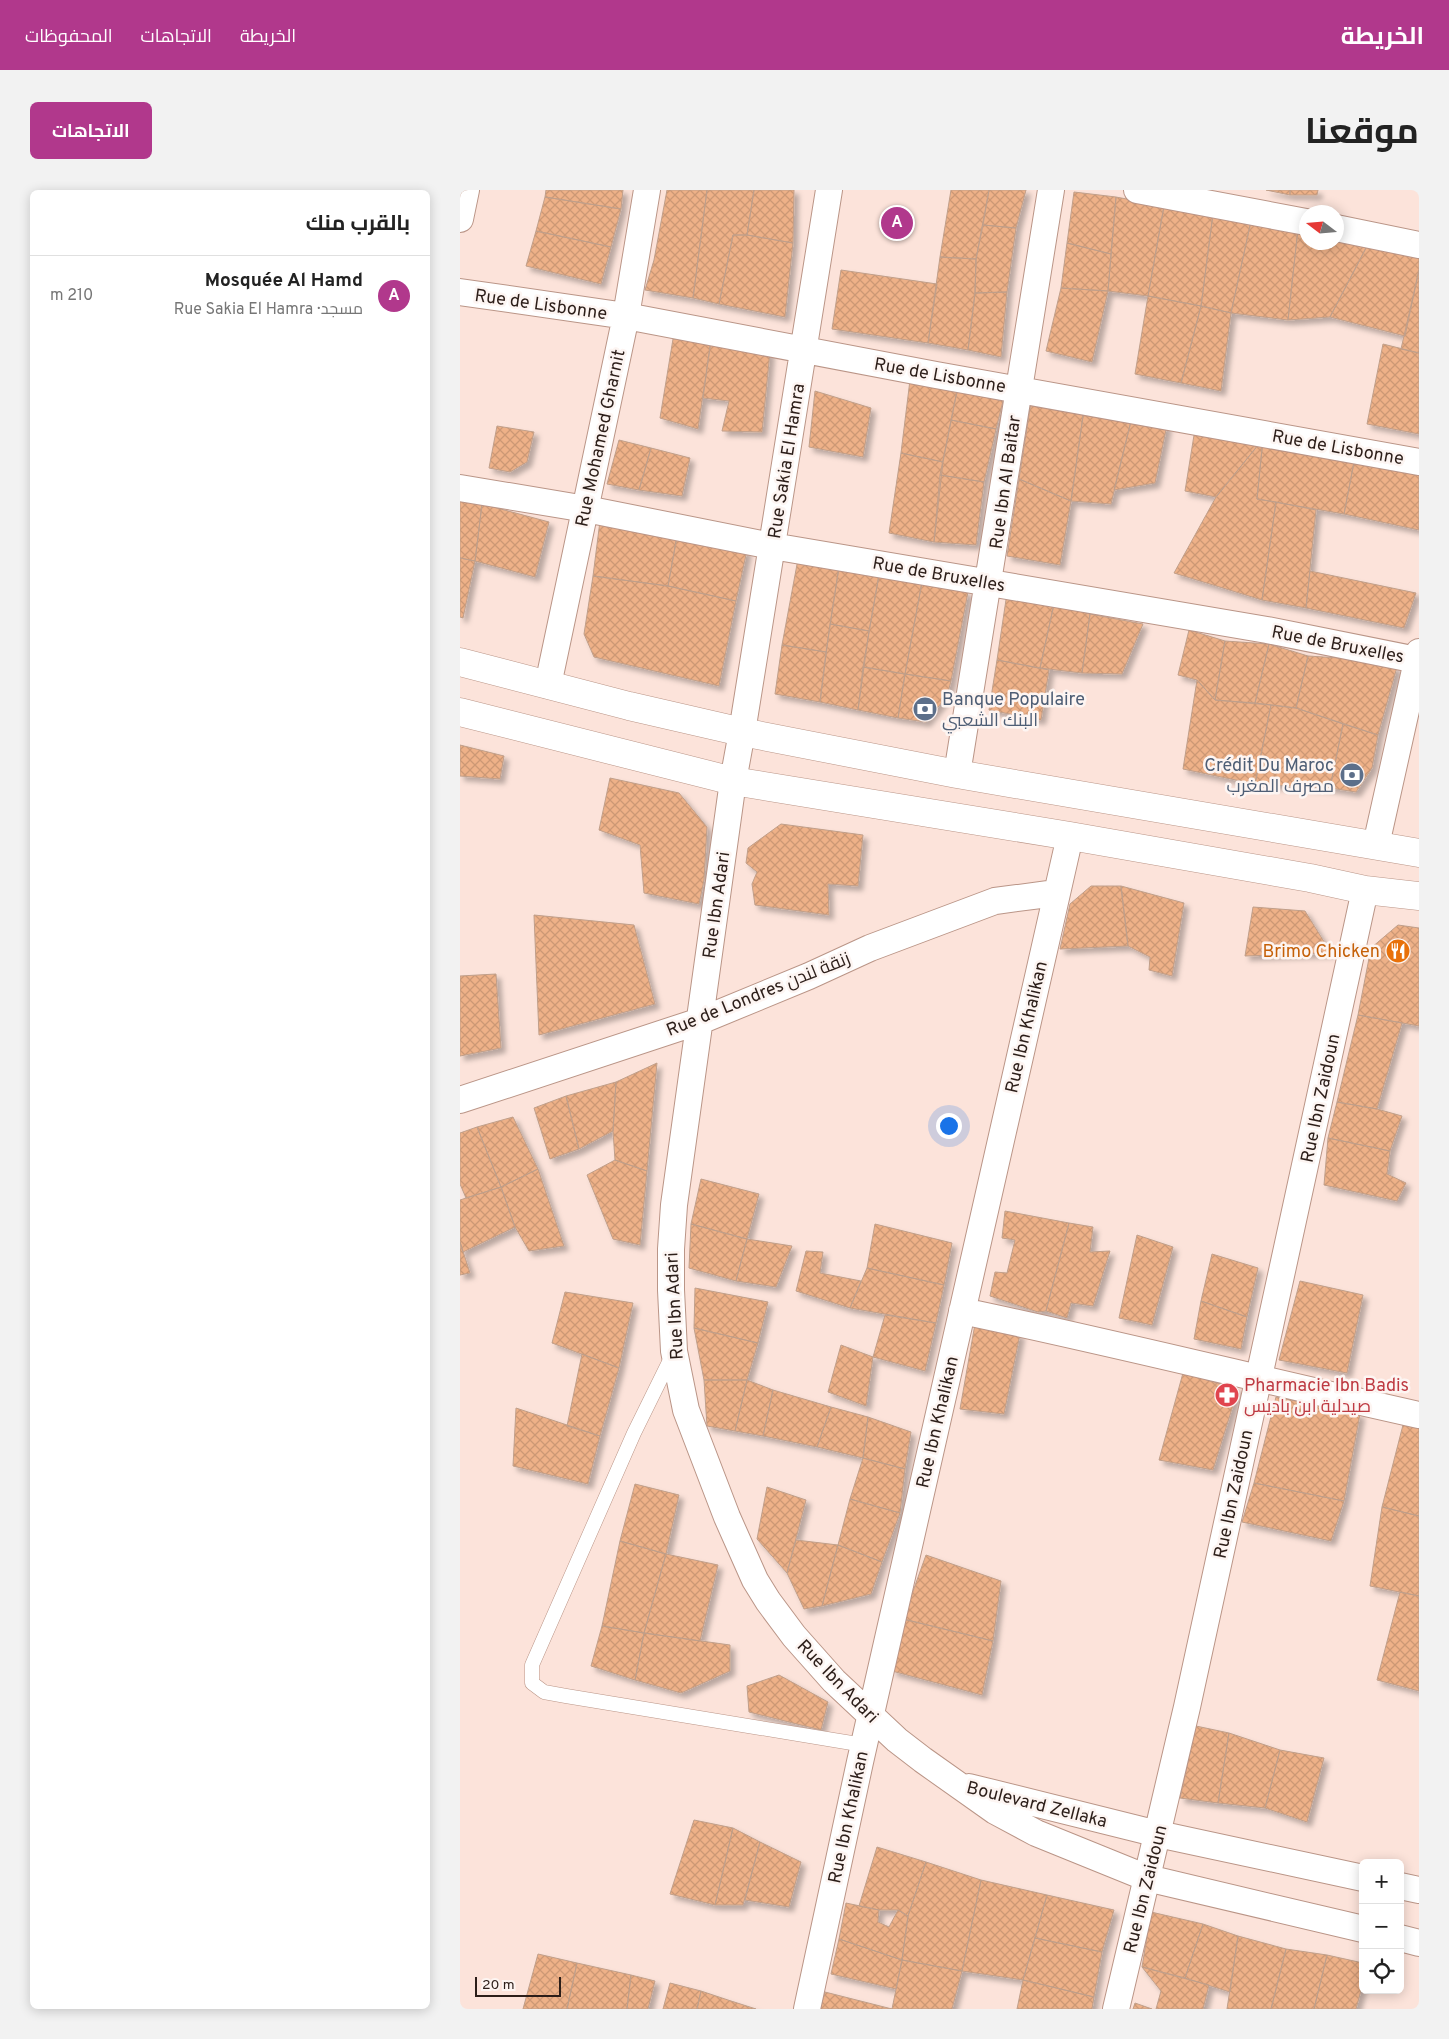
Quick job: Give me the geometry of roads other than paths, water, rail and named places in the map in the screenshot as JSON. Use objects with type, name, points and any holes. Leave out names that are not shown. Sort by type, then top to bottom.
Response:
[{"type":"main road","points":[[460,662],[629,706],[742,732],[957,774],[1419,853]]},
{"type":"main road","points":[[460,712],[733,781],[1070,836],[1310,878],[1365,890],[1419,896]]},
{"type":"street","points":[[460,219],[466,190]]},
{"type":"street","name":"Rue Mohamed Gharnit","points":[[548,685],[626,316],[647,190]]},
{"type":"street","name":"Rue Sakia El Hamra","points":[[742,732],[829,190]]},
{"type":"street","name":"Rue Ibn Al Baitar","points":[[957,774],[990,583],[1018,388],[1051,190]]},
{"type":"street","points":[[1137,190],[1299,221]]},
{"type":"street","points":[[1344,230],[1419,245]]},
{"type":"street","name":"Rue de Lisbonne","points":[[460,292],[626,316],[803,351],[1018,388],[1419,462]]},
{"type":"street","name":"Rue de Bruxelles","points":[[460,488],[586,509],[772,546],[1418,656]]},
{"type":"street","points":[[1376,845],[1418,656]]},
{"type":"street","name":"Rue Ibn Adari","points":[[742,732],[733,781],[683,1133],[671,1249],[670,1290],[674,1351],[686,1410],[744,1557],[768,1601],[794,1636],[834,1681],[897,1740],[958,1785]]},
{"type":"street","name":"Rue Ibn Khalikan","points":[[807,2009],[864,1744],[1070,836]]},
{"type":"street","name":"Rue Ibn Zaidoun","points":[[1116,2009],[1158,1834],[1365,890]]},
{"type":"street","name":"Rue de Londres زنقة لندن","points":[[460,1100],[700,1021],[809,976],[870,948],[995,901],[1056,893]]},
{"type":"street","points":[[962,1311],[1089,1338],[1258,1379],[1419,1415]]},
{"type":"street","name":"Boulevard Zellaka","points":[[958,1785],[1158,1834],[1359,1877]]},
{"type":"street","name":"Boulevard Zellaka","points":[[958,1785],[994,1811],[1036,1833],[1146,1878],[1359,1928]]},
{"type":"street","points":[[1404,1887],[1419,1890]]},
{"type":"street","points":[[1404,1939],[1419,1943]]},
{"type":"lane","points":[[674,1351],[634,1433],[532,1665],[532,1683],[544,1692],[864,1744]]},
{"type":"place","name":"Mosquée Al Hamd","points":[[897,223]]},
{"type":"place","name":"Banque Populaire البنك الشعبي","points":[[925,709]]},
{"type":"place","name":"Crédit Du Maroc مصرف المغرب","points":[[1352,775]]},
{"type":"place","name":"Brimo Chicken","points":[[1398,951]]},
{"type":"place","name":"Pharmacie Ibn Badis صيدلية ابن باديس","points":[[1227,1395]]}]
